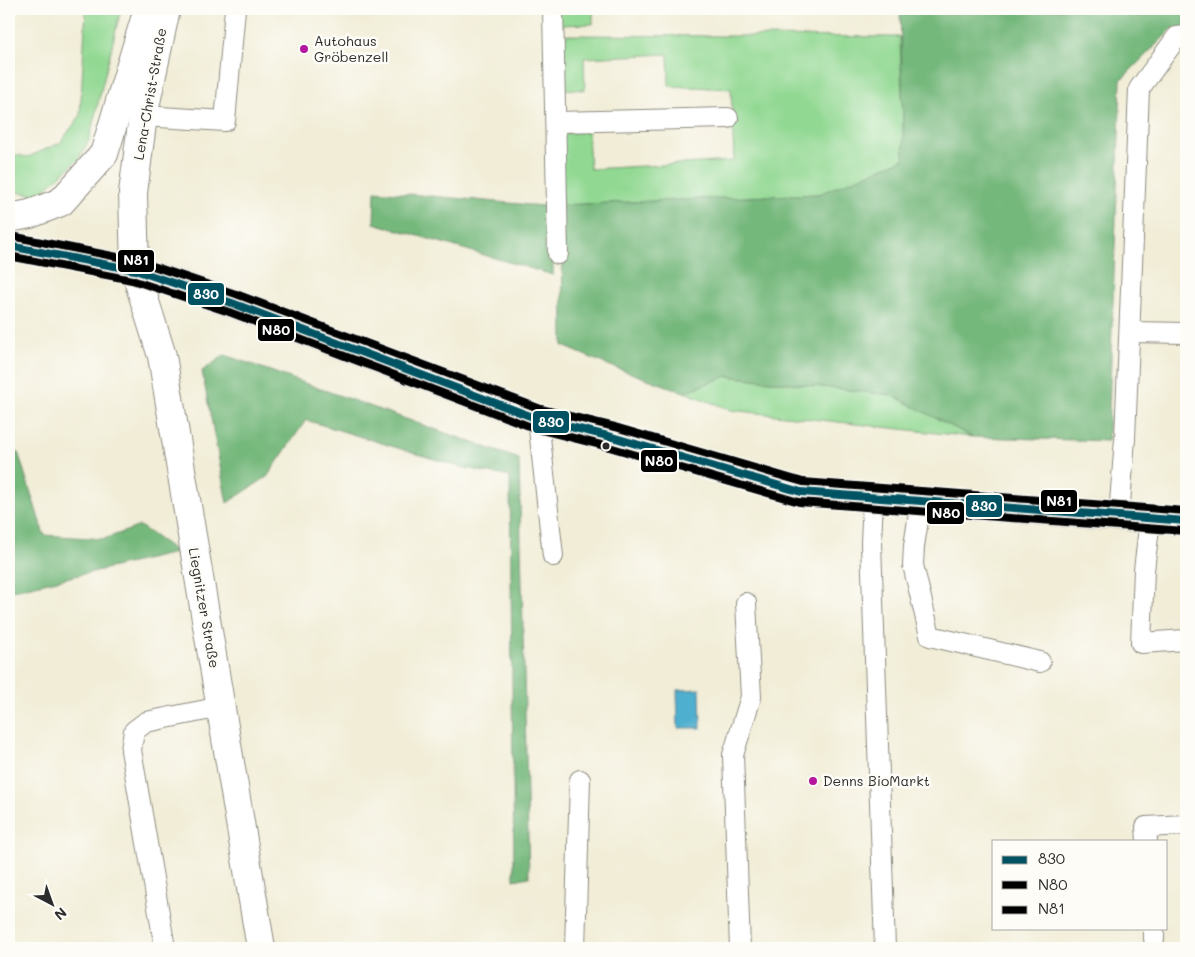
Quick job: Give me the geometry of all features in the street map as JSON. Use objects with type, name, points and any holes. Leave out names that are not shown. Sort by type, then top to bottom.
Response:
[{"type":"main road","points":[[9,218],[30,214],[62,202],[104,154],[148,9]]},
{"type":"main road","name":"Lena-Christ-Straße","points":[[135,270],[133,194],[143,116],[166,9]]},
{"type":"main road","points":[[9,246],[135,270],[232,302],[538,419],[612,436],[801,492],[1186,521]]},
{"type":"main road","name":"Liegnitzer Straße","points":[[135,270],[162,356],[261,948]]},
{"type":"lane","points":[[143,116],[225,121],[235,9]]},
{"type":"lane","points":[[553,9],[558,254]]},
{"type":"lane","points":[[1119,516],[1124,471],[1139,89],[1177,38],[1186,36]]},
{"type":"lane","points":[[556,122],[728,118]]},
{"type":"lane","points":[[1130,332],[1186,333]]},
{"type":"lane","points":[[538,419],[553,556]]},
{"type":"lane","points":[[873,498],[871,543],[885,948]]},
{"type":"lane","points":[[921,501],[913,564],[930,636],[1040,662]]},
{"type":"lane","points":[[1150,519],[1144,570],[1141,643],[1186,640]]},
{"type":"lane","points":[[740,948],[733,755],[751,696],[746,603]]},
{"type":"lane","points":[[165,948],[131,750],[134,731],[146,722],[220,707]]},
{"type":"lane","points":[[575,948],[580,780]]},
{"type":"lane","points":[[1147,840],[1146,827],[1186,825]]},
{"type":"green space","points":[[86,9],[121,9],[89,140],[78,160],[38,195],[9,191],[9,154],[28,157],[60,143],[80,116]]},
{"type":"green space","points":[[558,9],[593,9],[593,24],[557,25]]},
{"type":"green space","points":[[900,9],[1186,9],[1186,26],[1172,29],[1121,80],[1108,441],[972,437],[892,395],[727,376],[684,392],[608,365],[563,346],[562,205],[819,194],[904,159]]},
{"type":"green space","points":[[557,35],[900,37],[904,159],[819,194],[562,205],[560,134],[588,132],[590,169],[734,161],[731,89],[669,86],[668,54],[584,58],[585,90],[559,89]]},
{"type":"green space","points":[[375,191],[554,207],[553,275],[374,223]]},
{"type":"green space","points":[[225,355],[519,459],[529,877],[514,880],[510,477],[460,467],[306,420],[267,477],[227,503],[202,371]]},
{"type":"green space","points":[[727,376],[892,395],[972,437],[731,410],[684,392]]},
{"type":"green space","points":[[18,452],[44,535],[104,539],[140,526],[173,549],[175,553],[9,591],[9,455]]},
{"type":"water","points":[[700,689],[701,728],[678,728],[677,690]]},
{"type":"transit line","name":"N81","points":[[11,236],[138,261],[236,294],[541,409],[615,427],[803,482],[1186,511]]},
{"type":"transit line","name":"830","points":[[9,246],[135,270],[232,303],[538,419],[612,437],[801,492],[1186,521]]},
{"type":"transit line","name":"N80","points":[[9,256],[132,280],[229,312],[534,428],[609,447],[799,502],[1185,531]]},
{"type":"place","name":"Autohaus Gröbenzell","points":[[304,49]]},
{"type":"place","name":"Denns BioMarkt","points":[[813,781]]}]
